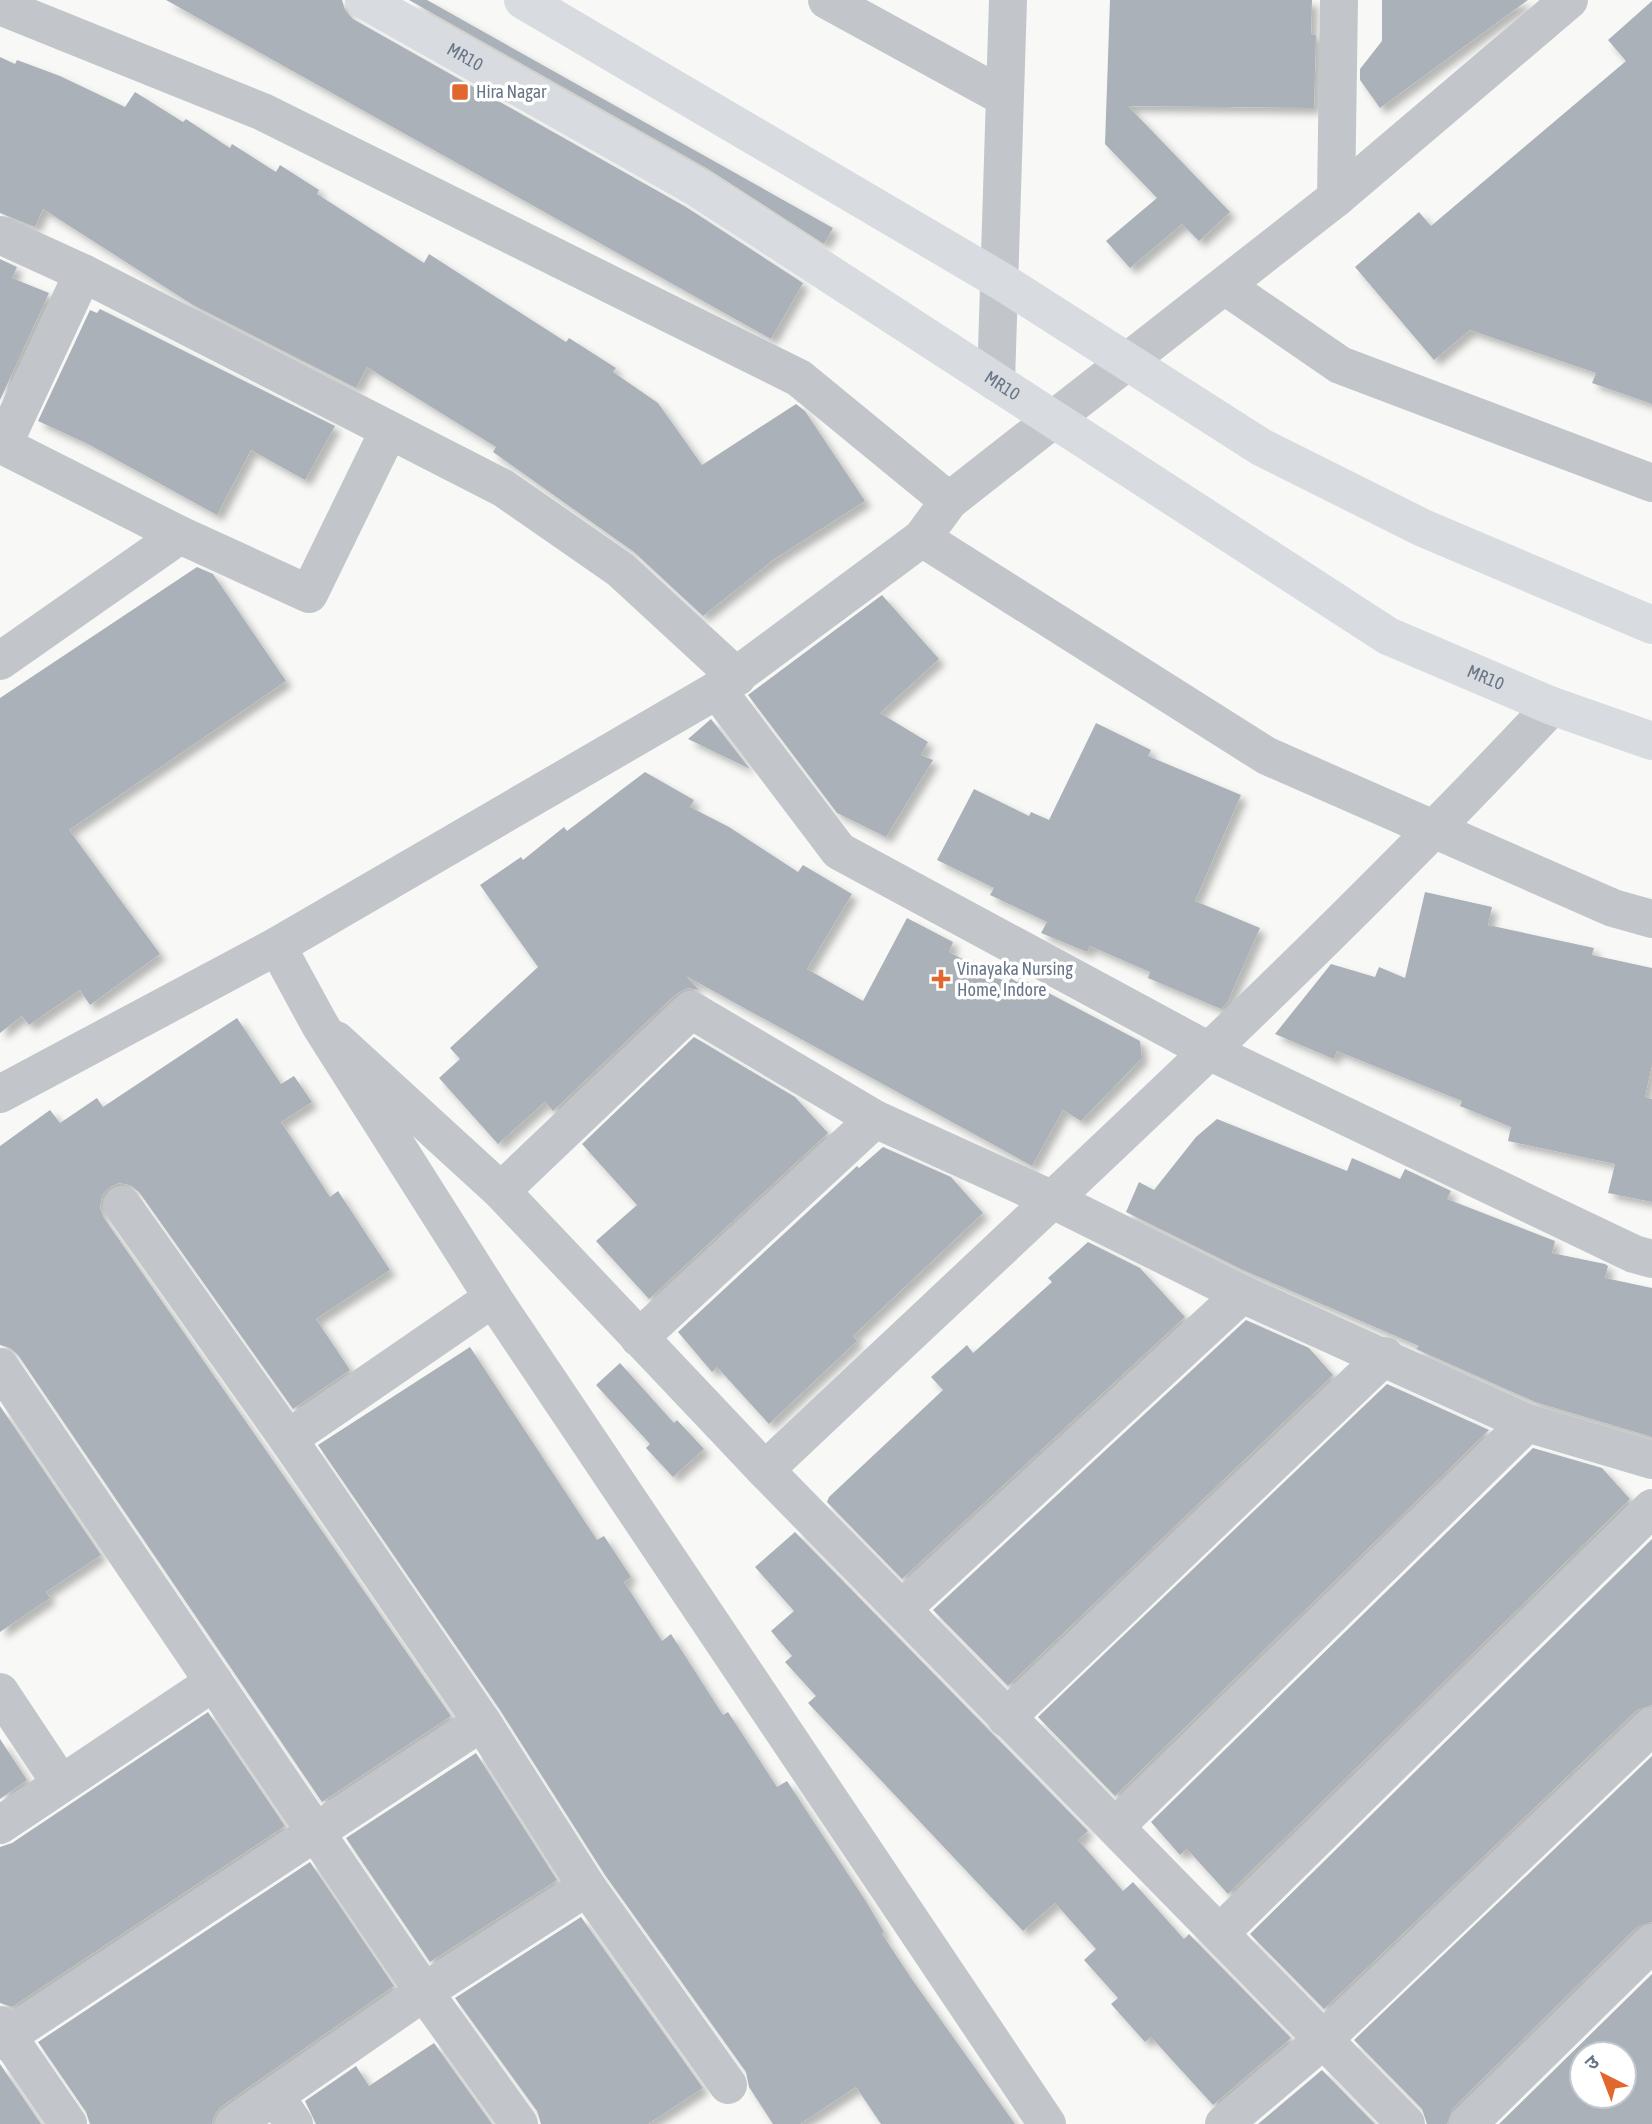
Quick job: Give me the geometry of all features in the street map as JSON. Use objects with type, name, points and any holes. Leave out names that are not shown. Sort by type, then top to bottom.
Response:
[{"type":"main road","name":"MR10","points":[[364,0],[697,188],[1388,636],[1552,706],[1652,741]]},
{"type":"main road","points":[[523,0],[1001,281],[1286,460],[1423,528],[1652,625]]},
{"type":"street","points":[[827,0],[1004,97]]},
{"type":"street","points":[[996,382],[1008,0]]},
{"type":"street","points":[[1336,198],[1339,0]]},
{"type":"street","points":[[0,1094],[277,946],[727,684],[922,538],[949,501],[1336,198],[1569,0]]},
{"type":"street","points":[[0,6],[263,112],[799,379],[949,501]]},
{"type":"street","points":[[0,234],[83,273],[503,488],[621,570],[727,684],[839,851],[1209,1051],[1634,1254],[1652,1259]]},
{"type":"street","points":[[83,273],[2,445],[180,535],[309,594],[389,430]]},
{"type":"street","points":[[1225,286],[1340,365],[1652,483]]},
{"type":"street","points":[[0,661],[180,535]]},
{"type":"street","points":[[922,538],[1267,756],[1613,908],[1652,919]]},
{"type":"street","points":[[765,1470],[1209,1051],[1436,830],[1552,706]]},
{"type":"street","points":[[277,946],[320,1025],[493,1298],[1047,2124]]},
{"type":"street","points":[[501,1191],[691,1010],[876,1119],[1051,1199],[1242,1294],[1385,1356],[1527,1423],[1652,1460]]},
{"type":"street","points":[[320,1025],[501,1191],[765,1470],[1406,2124]]},
{"type":"street","points":[[639,1338],[876,1119]]},
{"type":"street","points":[[122,1205],[288,1439],[482,1722],[587,1887],[728,2085]]},
{"type":"street","points":[[902,1609],[1242,1294]]},
{"type":"street","points":[[288,1439],[493,1298]]},
{"type":"street","points":[[1006,1718],[1385,1356]]},
{"type":"street","points":[[0,1367],[424,1992],[519,2124]]},
{"type":"street","points":[[1116,1826],[1527,1423]]},
{"type":"street","points":[[1220,1932],[1652,1508]]},
{"type":"street","points":[[0,1825],[214,1682]]},
{"type":"street","points":[[0,1692],[61,1784]]},
{"type":"street","points":[[68,2124],[3,2034],[482,1722]]},
{"type":"street","points":[[1224,2124],[1323,2040],[1652,1726]]},
{"type":"street","points":[[234,2124],[284,2110],[424,1992],[587,1887]]},
{"type":"street","points":[[1468,2124],[1652,1943]]},
{"type":"building","name":"Hira Nagar","points":[[166,0],[342,0],[345,10],[353,19],[686,207],[803,283],[771,339]]},
{"type":"building","points":[[409,0],[427,0],[833,228],[824,244],[708,169]]},
{"type":"building","points":[[1110,0],[1312,0],[1311,34],[1316,35],[1314,108],[1128,106],[1230,212],[1199,241],[1182,224],[1130,268],[1106,241],[1157,198],[1105,144]]},
{"type":"building","points":[[1382,0],[1528,0],[1380,108],[1360,80],[1360,69],[1382,41]]},
{"type":"building","points":[[1652,1],[1652,404],[1592,383],[1596,373],[1470,330],[1434,360],[1355,267],[1419,212],[1431,226],[1626,61],[1608,40]]},
{"type":"building","points":[[0,57],[15,64],[17,60],[60,76],[125,107],[135,92],[183,122],[186,119],[230,148],[232,144],[276,172],[280,165],[319,190],[317,194],[424,263],[429,254],[566,342],[569,338],[616,368],[613,372],[658,403],[702,465],[796,404],[805,411],[865,501],[773,560],[703,616],[634,552],[493,452],[496,447],[367,367],[356,388],[193,305],[43,209],[35,227],[0,213]]},
{"type":"building","points":[[0,259],[17,267],[12,278],[49,293],[0,400]]},
{"type":"building","points":[[100,309],[335,426],[305,480],[251,450],[217,515],[88,444],[38,421],[90,310],[97,313]]},
{"type":"building","points":[[197,567],[213,574],[286,681],[69,830],[160,954],[90,1005],[80,990],[29,1025],[22,1016],[0,1033],[0,698]]},
{"type":"building","points":[[882,595],[939,659],[880,713],[928,742],[921,755],[933,760],[886,837],[837,813],[748,695]]},
{"type":"building","points":[[711,719],[750,769],[688,739]]},
{"type":"building","points":[[1096,723],[1151,750],[1148,756],[1241,795],[1195,901],[1260,928],[1227,1003],[1221,1009],[1148,978],[1150,972],[1090,946],[1087,952],[1041,933],[1047,922],[990,895],[994,888],[937,860],[974,789],[1029,816],[1031,812],[1049,820]]},
{"type":"building","points":[[645,772],[694,800],[690,807],[729,827],[798,872],[803,865],[852,894],[807,969],[863,1001],[907,918],[953,942],[949,952],[1008,983],[1011,978],[1017,982],[1020,978],[1140,1041],[1142,1058],[1081,1121],[1063,1110],[1032,1166],[686,976],[699,990],[688,988],[676,994],[553,1111],[545,1102],[498,1144],[439,1078],[460,1059],[450,1048],[538,967],[480,885],[521,857],[523,860],[564,827],[567,831]]},
{"type":"building","points":[[1425,892],[1492,907],[1488,925],[1594,948],[1592,955],[1652,968],[1652,1065],[1645,1097],[1652,1099],[1652,1202],[1608,1193],[1615,1164],[1508,1141],[1511,1127],[1460,1106],[1462,1101],[1337,1051],[1334,1059],[1275,1034],[1331,964],[1375,977],[1379,967],[1405,978]]},
{"type":"building","points":[[237,1018],[281,1084],[294,1076],[312,1102],[281,1122],[330,1197],[338,1191],[390,1270],[316,1319],[350,1370],[293,1409],[139,1192],[130,1185],[119,1183],[102,1195],[100,1208],[104,1218],[451,1716],[322,1802],[18,1355],[10,1348],[0,1345],[0,1146],[50,1110],[60,1123],[97,1098],[103,1107]]},
{"type":"building","points":[[694,1037],[795,1097],[828,1133],[649,1299],[596,1241],[637,1205],[582,1144]]},
{"type":"building","points":[[1217,1119],[1347,1171],[1352,1158],[1400,1179],[1405,1169],[1451,1191],[1447,1199],[1555,1241],[1552,1253],[1605,1264],[1608,1266],[1605,1278],[1652,1288],[1652,1437],[1535,1402],[1416,1349],[1419,1346],[1243,1270],[1126,1212],[1139,1182],[1154,1190],[1196,1137]]},
{"type":"building","points":[[883,1147],[951,1177],[983,1213],[853,1336],[857,1341],[769,1424],[717,1367],[712,1372],[678,1332],[857,1166],[859,1168]]},
{"type":"building","points":[[1088,1242],[1140,1268],[1185,1317],[902,1579],[827,1502],[829,1497],[943,1390],[931,1377],[967,1345],[973,1353],[1052,1282],[1048,1278]]},
{"type":"building","points":[[1246,1320],[1309,1348],[1333,1375],[1008,1686],[933,1610]]},
{"type":"building","points":[[470,1347],[597,1540],[604,1536],[631,1577],[624,1582],[662,1641],[671,1634],[723,1715],[728,1712],[777,1787],[787,1781],[867,1903],[884,1932],[882,1934],[911,1978],[1015,2124],[881,2124],[856,2087],[800,2124],[773,2124],[749,2087],[746,2072],[605,1875],[500,1710],[318,1445]]},
{"type":"building","points":[[620,1363],[674,1423],[677,1420],[704,1449],[673,1477],[646,1448],[650,1444],[596,1385]]},
{"type":"building","points":[[1387,1384],[1489,1430],[1115,1796],[1038,1717]]},
{"type":"building","points":[[0,1406],[101,1555],[46,1592],[50,1598],[0,1632]]},
{"type":"building","points":[[1533,1448],[1602,1468],[1630,1499],[1228,1894],[1187,1849],[1180,1855],[1151,1822]]},
{"type":"building","points":[[795,1532],[1088,1831],[1078,1840],[1123,1891],[1133,1882],[1184,1939],[1189,1934],[1291,2038],[1213,2105],[1151,2037],[1145,2042],[1111,2004],[1118,1998],[1084,1960],[1096,1949],[1055,1903],[1023,1931],[808,1703],[816,1696],[785,1662],[792,1656],[771,1631],[794,1611],[755,1567]]},
{"type":"building","points":[[1652,1539],[1652,1705],[1637,1710],[1324,2009],[1250,1934]]},
{"type":"building","points":[[208,1712],[285,1826],[12,2007],[0,2003],[0,1847],[12,1843]]},
{"type":"building","points":[[0,1739],[27,1780],[0,1799]]},
{"type":"building","points":[[476,1753],[557,1880],[430,1962],[346,1838]]},
{"type":"building","points":[[1652,1756],[1652,1922],[1637,1927],[1453,2108],[1447,2124],[1427,2124],[1422,2109],[1354,2040]]},
{"type":"building","points":[[310,1862],[394,1986],[222,2106],[215,2114],[212,2124],[90,2124],[86,2112],[38,2042]]},
{"type":"building","points":[[581,1917],[703,2088],[648,2124],[541,2124],[537,2111],[455,1998]]},
{"type":"building","points":[[1652,1974],[1652,2124],[1499,2124],[1568,2056],[1568,2110],[1638,2110],[1638,2040],[1585,2040]]},
{"type":"building","points":[[434,2043],[492,2124],[316,2124],[305,2101],[356,2066],[369,2086]]},
{"type":"building","points":[[0,2064],[41,2124],[0,2124]]},
{"type":"building","points":[[1322,2070],[1375,2124],[1258,2124]]},
{"type":"place","name":"Hira Nagar","points":[[460,92]]},
{"type":"place","name":"Vinayaka Nursing Home, Indore","points":[[941,979]]}]
